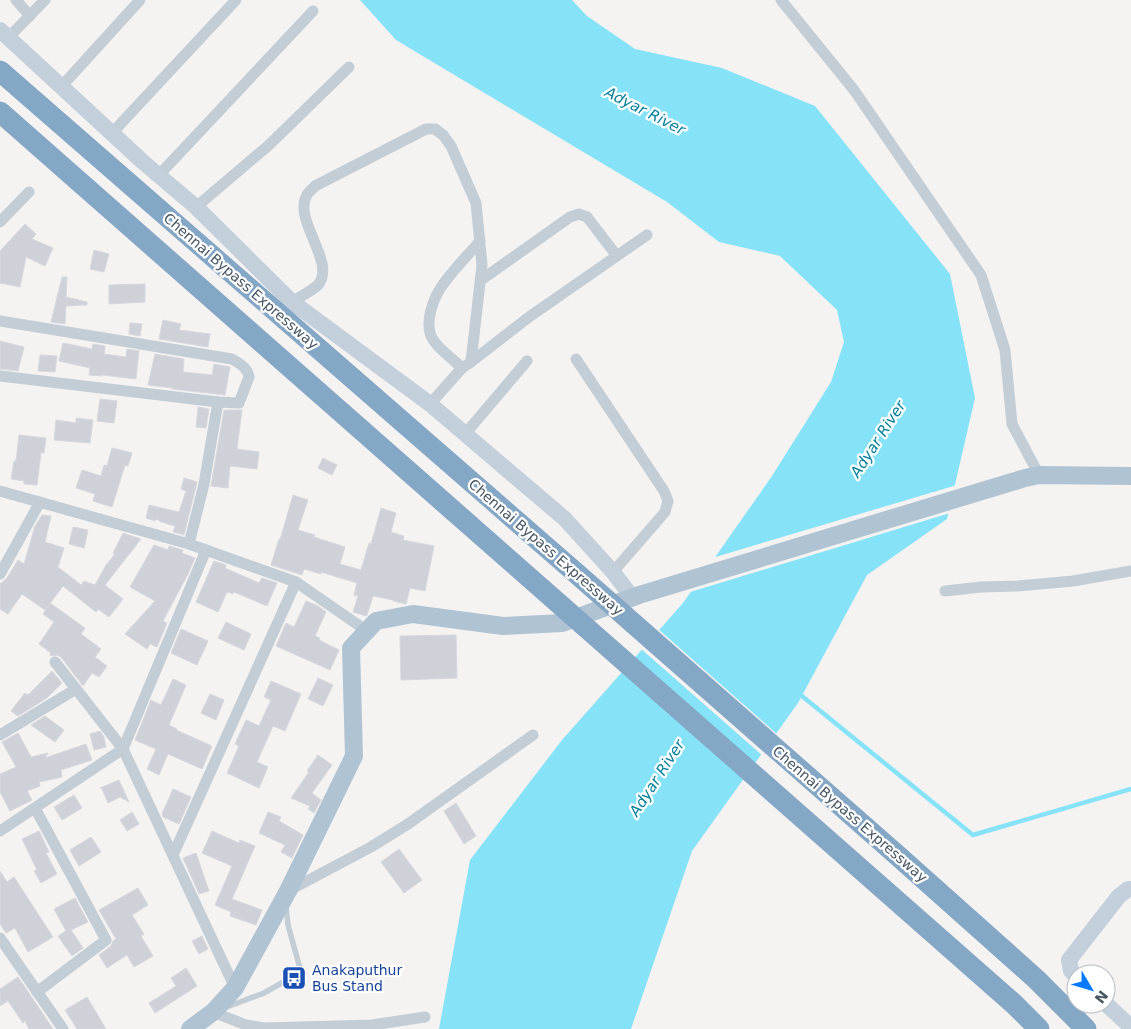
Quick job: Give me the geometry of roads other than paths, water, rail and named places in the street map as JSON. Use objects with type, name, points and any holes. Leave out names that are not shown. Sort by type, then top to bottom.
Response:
[{"type":"highway","name":"Chennai Bypass Expressway","points":[[0,71],[897,855],[1036,980],[1086,1029]]},
{"type":"highway","points":[[0,112],[1014,1004],[1039,1029]]},
{"type":"main road","points":[[190,1029],[214,1012],[235,988],[287,894],[354,756],[351,648],[376,621],[413,614],[503,626],[562,623],[636,596],[1032,476],[1131,476]]},
{"type":"street","points":[[16,0],[30,16]]},
{"type":"street","points":[[45,0],[30,16],[4,34],[196,207],[292,302],[430,404],[566,519],[636,596]]},
{"type":"street","points":[[61,87],[140,0]]},
{"type":"street","points":[[112,133],[236,0]]},
{"type":"street","points":[[781,0],[854,90],[981,275],[1005,350],[1012,424],[1032,476]]},
{"type":"street","points":[[159,175],[313,11]]},
{"type":"street","points":[[196,207],[269,145],[349,67]]},
{"type":"street","points":[[292,302],[318,285],[322,278],[323,268],[303,207],[307,194],[315,186],[426,129],[435,129],[452,146],[476,203],[482,264],[467,365]]},
{"type":"street","points":[[0,222],[29,192]]},
{"type":"street","points":[[481,280],[570,217],[579,214],[587,217],[617,256]]},
{"type":"street","points":[[430,404],[467,365],[529,317],[647,235]]},
{"type":"street","points":[[467,365],[433,340],[428,320],[435,299],[443,284],[480,241]]},
{"type":"street","points":[[0,321],[232,359],[247,370],[249,377],[239,403],[0,376]]},
{"type":"street","points":[[576,359],[664,491],[668,501],[665,512],[613,572]]},
{"type":"street","points":[[465,434],[527,361]]},
{"type":"street","points":[[189,544],[204,484],[218,402]]},
{"type":"street","points":[[0,491],[189,544],[296,582],[367,631]]},
{"type":"street","points":[[0,574],[40,502]]},
{"type":"street","points":[[0,831],[123,749],[206,550]]},
{"type":"street","points":[[945,591],[1073,582],[1131,571]]},
{"type":"street","points":[[173,855],[296,582]]},
{"type":"street","points":[[55,662],[123,749],[235,988]]},
{"type":"street","points":[[0,735],[76,689]]},
{"type":"street","points":[[287,894],[408,824],[533,735]]},
{"type":"street","points":[[35,808],[106,940],[37,992]]},
{"type":"street","points":[[1070,964],[1069,960],[1119,896],[1128,889],[1131,889]]},
{"type":"street","points":[[0,938],[5,954],[37,992],[63,1029]]},
{"type":"street","points":[[214,1012],[246,1025],[264,1028],[372,1025],[379,1027],[425,1017]]},
{"type":"street","points":[[1116,1013],[1131,1027]]},
{"type":"lane","points":[[214,1012],[264,993],[301,972],[288,925],[287,894]]},
{"type":"water","name":"Adyar River","points":[[360,0],[572,0],[587,16],[635,49],[722,68],[815,106],[950,274],[975,398],[947,519],[867,575],[798,703],[692,851],[631,1029],[439,1029],[470,860],[562,740],[683,603],[772,476],[831,382],[844,342],[837,310],[780,256],[719,242],[667,202],[396,40]]},
{"type":"waterway","points":[[797,692],[973,835],[1131,789]]},
{"type":"place","name":"Anakaputhur Bus Stand","points":[[294,978]]}]
